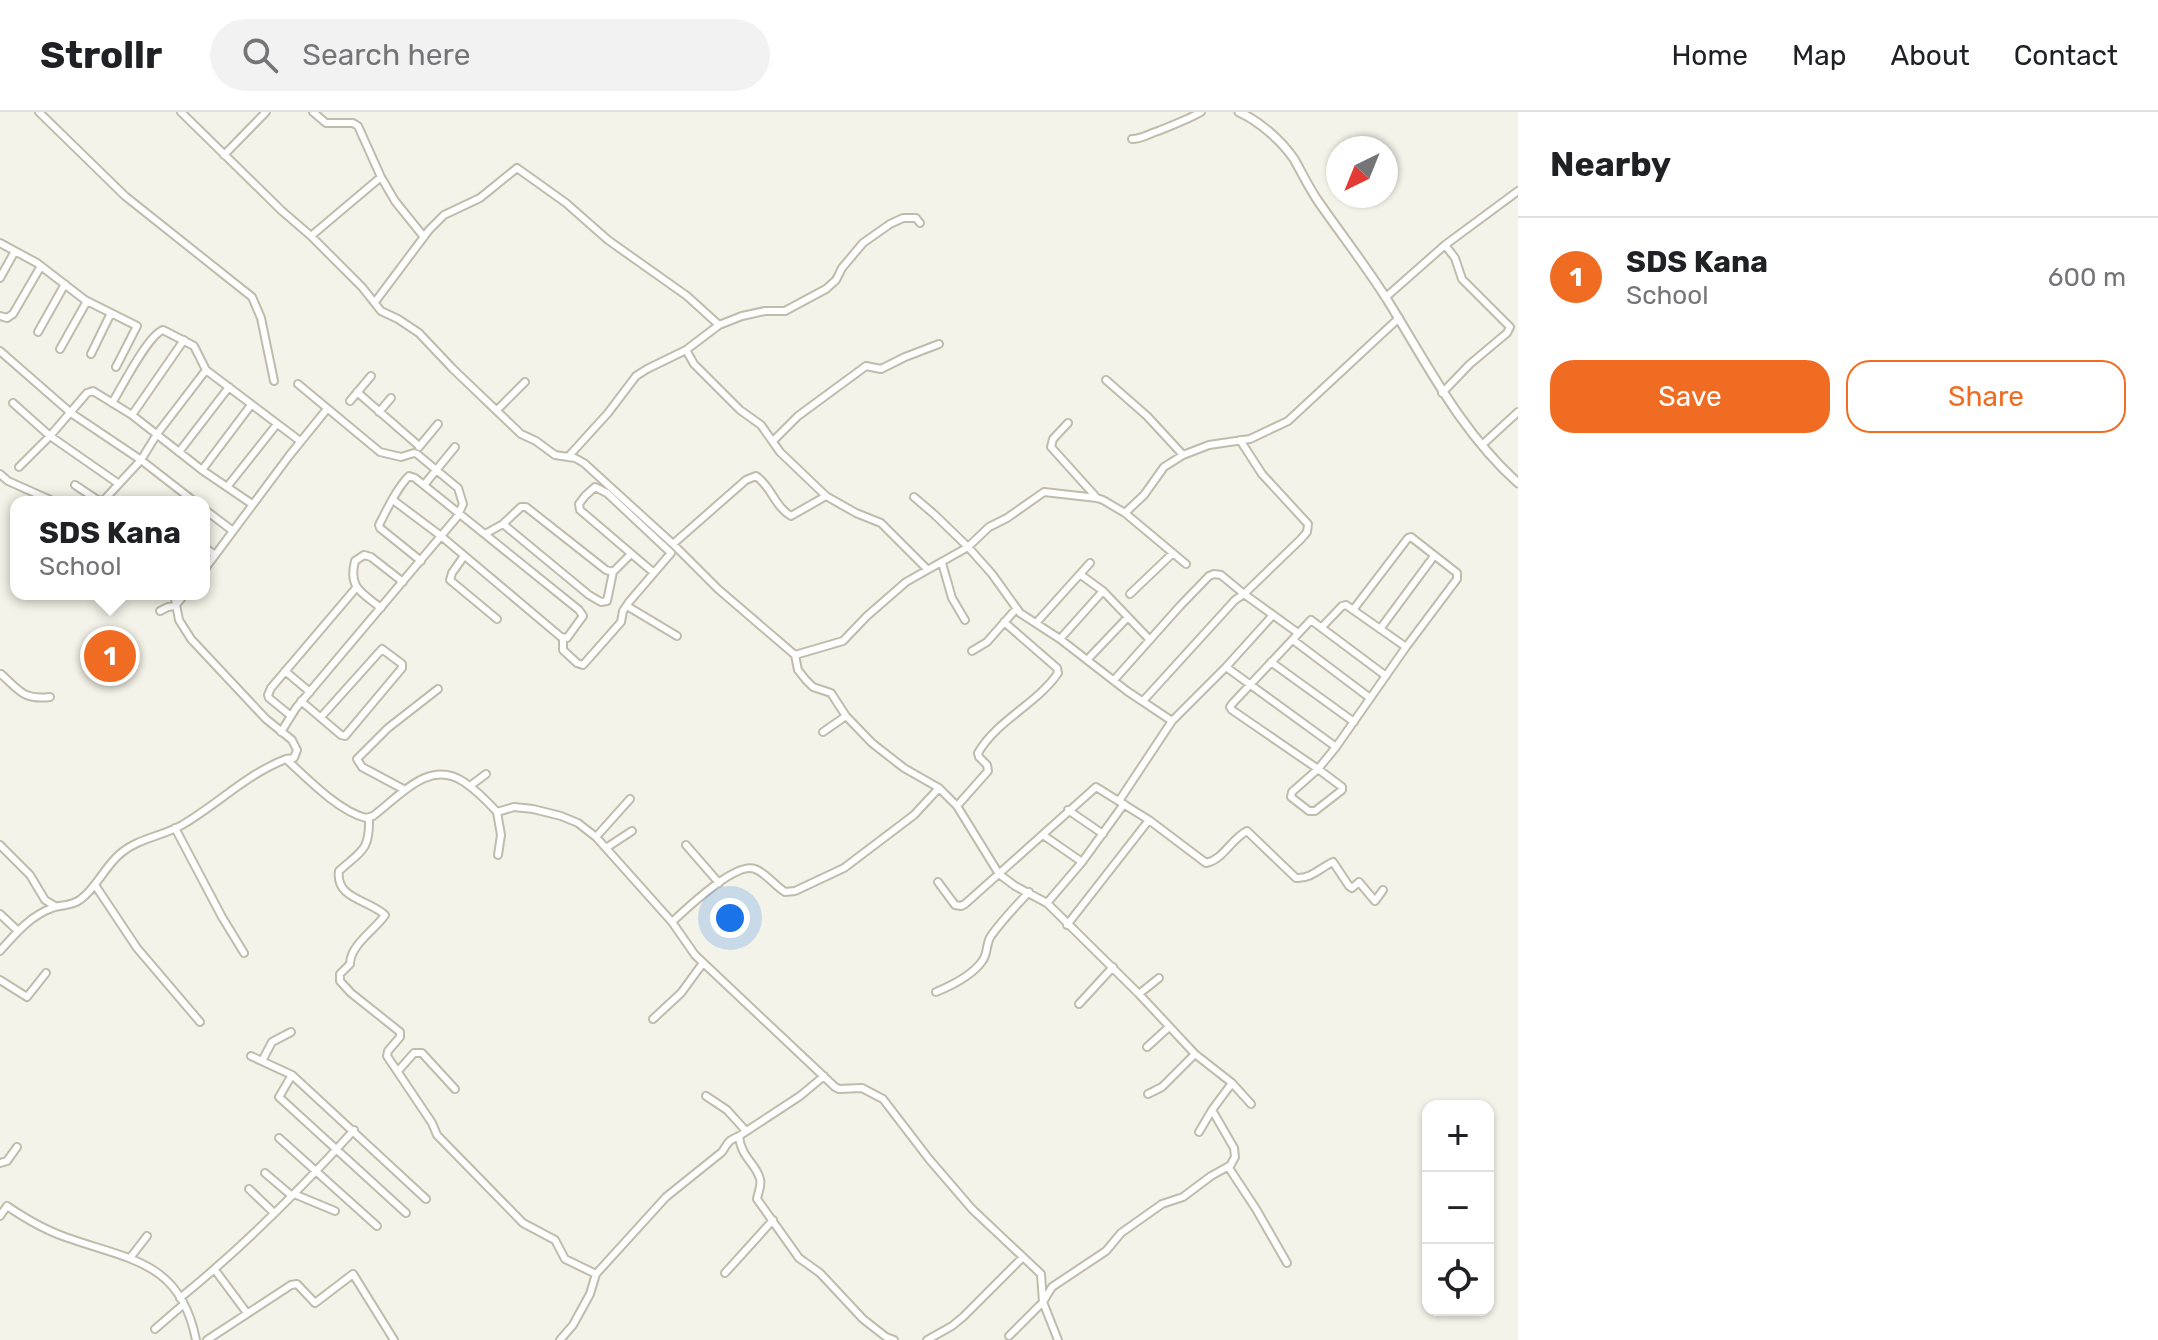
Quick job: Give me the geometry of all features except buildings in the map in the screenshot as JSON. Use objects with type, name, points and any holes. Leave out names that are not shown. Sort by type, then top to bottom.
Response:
[{"type":"street","points":[[39,112],[125,196],[252,297],[261,318],[274,381]]},
{"type":"street","points":[[181,112],[311,236],[381,311],[415,329],[521,434],[555,455],[584,463],[718,589],[795,655],[796,664],[806,680],[813,687],[831,693],[846,716],[879,749],[939,788],[957,806],[999,874],[1047,903],[1195,1054],[1232,1083],[1251,1104]]},
{"type":"street","points":[[224,155],[266,112]]},
{"type":"street","points":[[313,112],[326,123],[356,125],[395,201],[424,237]]},
{"type":"street","points":[[1132,139],[1141,139],[1201,112]]},
{"type":"street","points":[[1239,112],[1252,115],[1292,156],[1310,189],[1386,297],[1442,393],[1483,447],[1518,483]]},
{"type":"street","points":[[375,302],[444,215],[480,198],[517,168],[566,203],[608,240],[687,296],[719,325]]},
{"type":"street","points":[[311,236],[381,177]]},
{"type":"street","points":[[1386,297],[1445,245],[1518,191]]},
{"type":"street","points":[[568,457],[636,376],[686,350],[719,325],[742,316],[785,311],[794,307],[826,289],[860,246],[890,224],[912,217],[920,223]]},
{"type":"street","points":[[0,243],[41,266],[87,301],[137,326],[116,367]]},
{"type":"street","points":[[1442,393],[1510,327],[1462,279],[1457,262],[1445,245]]},
{"type":"street","points":[[0,278],[15,251]]},
{"type":"street","points":[[0,316],[7,318],[13,314],[41,266]]},
{"type":"street","points":[[38,332],[65,284]]},
{"type":"street","points":[[60,349],[87,301]]},
{"type":"street","points":[[91,354],[111,313]]},
{"type":"street","points":[[1125,513],[1144,495],[1164,467],[1183,455],[1209,445],[1256,437],[1288,421],[1399,318]]},
{"type":"street","points":[[112,403],[149,341],[163,330],[194,346],[206,370],[300,441]]},
{"type":"street","points":[[132,415],[184,340]]},
{"type":"street","points":[[774,440],[798,416],[866,366],[881,369],[939,344]]},
{"type":"street","points":[[686,350],[694,364],[740,410],[761,425],[780,452],[826,496],[881,523],[927,569]]},
{"type":"street","points":[[0,351],[71,413],[141,460],[187,496]]},
{"type":"street","points":[[107,496],[141,460],[206,370]]},
{"type":"street","points":[[350,401],[371,376]]},
{"type":"street","points":[[1106,380],[1147,416],[1183,455]]},
{"type":"street","points":[[497,410],[525,382]]},
{"type":"street","points":[[298,384],[380,452],[401,457],[417,450],[438,424]]},
{"type":"street","points":[[179,452],[229,387]]},
{"type":"street","points":[[19,467],[90,391],[132,415],[202,470],[252,504]]},
{"type":"street","points":[[281,732],[301,701],[421,561],[459,514],[463,504],[458,488],[357,392]]},
{"type":"street","points":[[379,412],[391,398]]},
{"type":"street","points":[[13,403],[50,436],[119,484]]},
{"type":"street","points":[[202,470],[251,405]]},
{"type":"street","points":[[210,562],[327,409]]},
{"type":"street","points":[[1483,447],[1518,412]]},
{"type":"street","points":[[1068,423],[1053,439],[1051,447],[1097,498]]},
{"type":"street","points":[[227,487],[277,424]]},
{"type":"street","points":[[1143,701],[1235,600],[1300,540],[1308,528],[1305,520],[1262,474],[1240,440]]},
{"type":"street","points":[[424,485],[455,447]]},
{"type":"street","points":[[0,474],[8,481],[42,496]]},
{"type":"street","points":[[421,561],[380,528],[408,476],[424,485],[579,610],[583,616],[580,622],[563,639]]},
{"type":"street","points":[[673,544],[746,480],[756,476],[765,483],[783,511],[791,516],[826,496]]},
{"type":"street","points":[[75,485],[94,496]]},
{"type":"street","points":[[563,639],[563,650],[583,665],[621,622],[623,611],[654,573],[670,551],[607,493],[595,487],[591,489],[579,504],[580,510],[654,573]]},
{"type":"street","points":[[795,655],[843,641],[891,594],[927,569],[968,547],[989,527],[1044,492],[1103,500],[1125,513],[1186,564]]},
{"type":"street","points":[[914,497],[968,547],[992,574],[1016,609],[1172,721]]},
{"type":"street","points":[[393,500],[441,536],[563,639]]},
{"type":"street","points":[[485,534],[503,524],[521,507],[526,507],[591,560],[613,572]]},
{"type":"street","points":[[210,514],[233,531]]},
{"type":"street","points":[[503,524],[601,602],[607,601],[611,593],[613,572],[631,554]]},
{"type":"street","points":[[1353,610],[1408,538],[1411,537],[1457,573],[1457,579],[1336,747],[1318,769],[1290,795],[1312,812],[1343,789],[1318,769],[1230,707],[1311,620],[1386,676]]},
{"type":"street","points":[[210,551],[215,555]]},
{"type":"street","points":[[1130,594],[1173,553]]},
{"type":"street","points":[[381,608],[356,588],[353,577],[355,561],[359,556],[371,557],[403,582]]},
{"type":"street","points":[[464,556],[450,580],[497,619]]},
{"type":"street","points":[[1380,629],[1434,556]]},
{"type":"street","points":[[942,563],[952,598],[965,620]]},
{"type":"street","points":[[1036,623],[1090,563]]},
{"type":"street","points":[[1114,680],[1180,606],[1214,574],[1221,575],[1298,633]]},
{"type":"street","points":[[1081,575],[1103,591],[1150,640]]},
{"type":"street","points":[[291,716],[268,695],[271,688],[356,588]]},
{"type":"street","points":[[1060,639],[1103,591]]},
{"type":"street","points":[[0,951],[31,919],[55,906],[75,903],[95,885],[123,851],[175,828],[257,773],[294,758],[297,750],[292,740],[266,719],[191,639],[179,620],[174,600]]},
{"type":"street","points":[[160,611],[175,606],[180,600]]},
{"type":"street","points":[[1322,627],[1344,605],[1406,647]]},
{"type":"street","points":[[627,606],[677,636]]},
{"type":"street","points":[[972,651],[987,642],[1016,609]]},
{"type":"street","points":[[1047,903],[1103,834],[1172,721],[1273,615]]},
{"type":"street","points":[[1087,660],[1128,617]]},
{"type":"street","points":[[957,806],[988,771],[987,765],[979,757],[980,748],[1058,674],[1057,668],[1004,622]]},
{"type":"street","points":[[1293,640],[1370,698]]},
{"type":"street","points":[[301,701],[321,717],[345,736],[402,668],[402,664],[382,649],[321,717]]},
{"type":"street","points":[[1271,662],[1354,722]]},
{"type":"street","points":[[1226,667],[1336,747]]},
{"type":"street","points":[[285,671],[310,692]]},
{"type":"street","points":[[0,683],[1,672]]},
{"type":"street","points":[[1,672],[24,695],[33,699],[50,697]]},
{"type":"street","points":[[405,790],[362,767],[357,759],[388,728],[438,689]]},
{"type":"street","points":[[823,732],[846,716]]},
{"type":"street","points":[[286,759],[349,811],[369,818],[426,776],[457,777],[497,812],[501,835],[498,855]]},
{"type":"street","points":[[470,786],[486,774]]},
{"type":"street","points":[[938,882],[955,905],[961,906],[1096,787],[1149,820],[1206,863],[1214,861],[1247,831],[1296,878],[1316,873],[1333,862],[1349,886],[1352,888],[1359,882],[1375,901],[1383,890]]},
{"type":"street","points":[[672,922],[719,883],[752,867],[785,892],[806,887],[853,862],[914,815],[939,788]]},
{"type":"street","points":[[596,837],[630,799]]},
{"type":"street","points":[[497,812],[514,807],[544,811],[570,819],[596,837],[672,922],[703,963],[824,1076],[839,1089],[862,1088],[883,1099],[972,1209],[1043,1277],[1043,1302],[1058,1340]]},
{"type":"street","points":[[1068,810],[1103,834]]},
{"type":"street","points":[[369,818],[368,842],[337,875],[348,894],[385,915],[355,949],[350,964],[340,974],[340,981],[400,1032],[400,1037],[386,1053],[437,1135],[523,1223],[555,1240],[565,1259],[596,1274]]},
{"type":"street","points":[[1067,925],[1149,820]]},
{"type":"street","points":[[175,828],[244,953]]},
{"type":"street","points":[[606,848],[632,831]]},
{"type":"street","points":[[1043,835],[1082,862]]},
{"type":"street","points":[[0,845],[30,875],[45,900],[55,906]]},
{"type":"street","points":[[686,845],[719,883]]},
{"type":"street","points":[[95,885],[137,948],[200,1022]]},
{"type":"street","points":[[936,992],[955,984],[979,964],[986,955],[988,940],[1029,892]]},
{"type":"street","points":[[0,914],[18,931]]},
{"type":"street","points":[[653,1019],[681,993],[703,963]]},
{"type":"street","points":[[1079,1004],[1113,967]]},
{"type":"street","points":[[0,980],[27,997],[46,973]]},
{"type":"street","points":[[1139,994],[1159,978]]},
{"type":"street","points":[[1147,1047],[1169,1027]]},
{"type":"street","points":[[262,1061],[272,1042],[291,1032]]},
{"type":"street","points":[[398,1071],[414,1053],[422,1053],[455,1089]]},
{"type":"street","points":[[1148,1094],[1162,1087],[1195,1054]]},
{"type":"street","points":[[251,1056],[292,1075],[426,1199]]},
{"type":"street","points":[[292,1075],[279,1097],[406,1213]]},
{"type":"street","points":[[560,1340],[573,1325],[590,1294],[596,1274],[666,1197],[722,1152],[728,1140],[800,1096],[824,1076]]},
{"type":"street","points":[[1199,1132],[1232,1083]]},
{"type":"street","points":[[706,1096],[727,1110],[746,1131]]},
{"type":"street","points":[[1009,1336],[1043,1302],[1052,1287],[1106,1251],[1121,1233],[1162,1204],[1183,1197],[1229,1166],[1235,1157],[1234,1148],[1212,1110]]},
{"type":"street","points":[[155,1329],[316,1173],[354,1130]]},
{"type":"street","points":[[739,1136],[746,1159],[761,1182],[757,1199],[799,1258],[820,1273],[869,1324],[894,1340]]},
{"type":"street","points":[[279,1138],[377,1226]]},
{"type":"street","points":[[0,1163],[11,1157],[17,1147]]},
{"type":"street","points":[[1229,1166],[1287,1263]]},
{"type":"street","points":[[265,1173],[293,1195],[335,1211]]},
{"type":"street","points":[[249,1189],[274,1213]]},
{"type":"street","points":[[0,1201],[55,1233],[130,1258],[166,1279],[182,1301],[196,1340]]},
{"type":"street","points":[[0,1216],[7,1206]]},
{"type":"street","points":[[725,1273],[773,1220]]},
{"type":"street","points":[[130,1258],[147,1236]]},
{"type":"street","points":[[927,1340],[963,1317],[1022,1258]]},
{"type":"street","points":[[215,1270],[247,1313]]},
{"type":"street","points":[[207,1340],[291,1285],[297,1284],[313,1302],[317,1302],[353,1274],[394,1340]]},
{"type":"place","name":"SDS Kana","points":[[110,656]]}]
